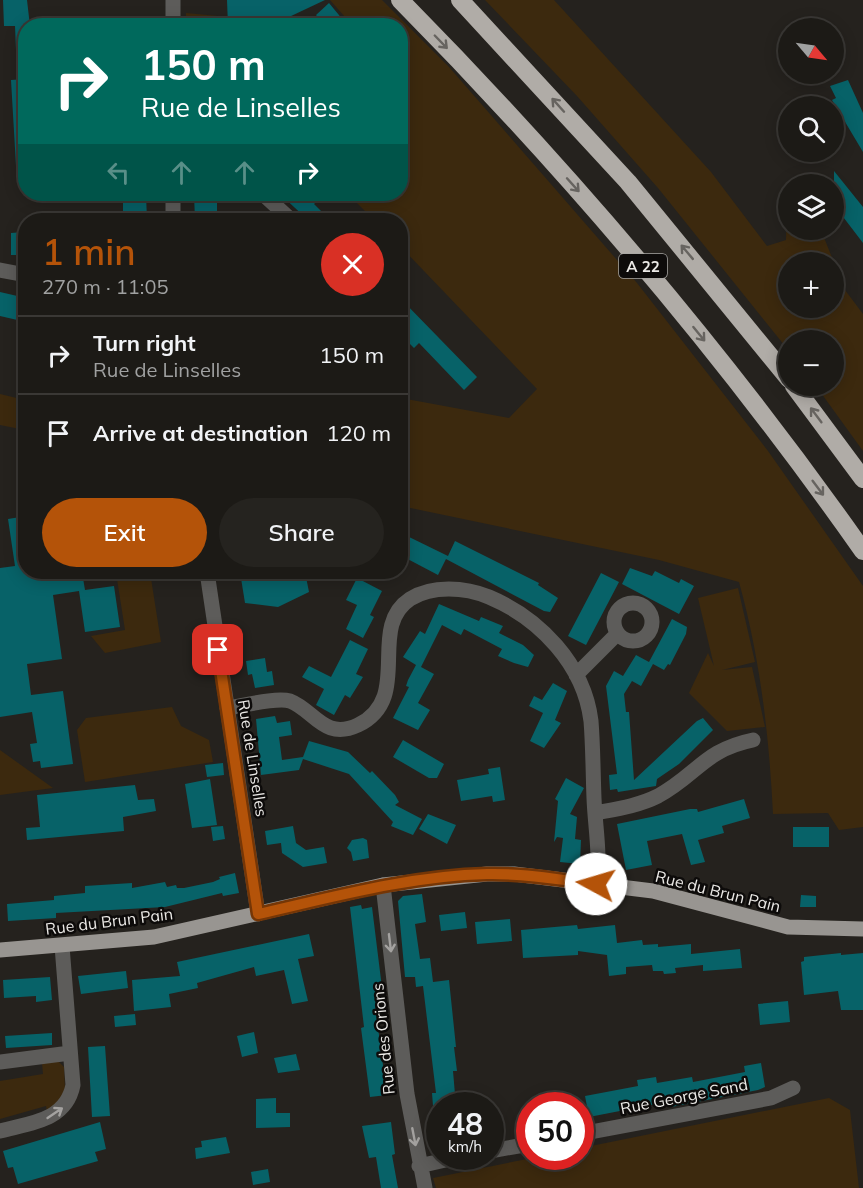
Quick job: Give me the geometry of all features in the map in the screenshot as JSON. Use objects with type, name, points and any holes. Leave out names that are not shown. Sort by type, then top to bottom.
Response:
[{"type":"highway","name":"A 22","points":[[400,0],[524,129],[630,251],[755,405],[863,551]]},
{"type":"highway","name":"A 22","points":[[460,0],[628,182],[778,366]]},
{"type":"highway","points":[[801,396],[863,480]]},
{"type":"main road","name":"Rue du Brun Pain","points":[[0,950],[154,938],[383,885],[488,874],[653,891],[788,927],[863,929]]},
{"type":"street","points":[[173,0],[173,18]]},
{"type":"street","points":[[271,201],[283,213]]},
{"type":"street","points":[[0,270],[18,273]]},
{"type":"street","name":"Rue de Linselles","points":[[208,579],[258,914]]},
{"type":"street","points":[[227,708],[284,700],[296,705],[329,728],[355,727],[374,714],[384,698],[388,681],[391,630],[396,613],[410,599],[438,590],[475,592],[521,615],[555,645],[576,675],[591,720],[594,813],[599,859],[596,884]]},
{"type":"street","points":[[576,675],[617,634]]},
{"type":"street","points":[[594,813],[633,806],[657,796],[716,752],[753,740]]},
{"type":"street","name":"Rue des Orions","points":[[383,885],[407,1094],[425,1188]]},
{"type":"street","points":[[0,1131],[50,1117],[66,1104],[73,1084],[62,946]]},
{"type":"street","points":[[0,1062],[70,1053]]},
{"type":"street","name":"Rue George Sand","points":[[594,1131],[771,1098],[793,1088]]},
{"type":"street","points":[[419,1166],[426,1164]]},
{"type":"shaded area","points":[[330,0],[382,0],[400,18],[346,18]]},
{"type":"shaded area","points":[[485,0],[554,0],[711,172],[767,246],[786,240],[825,240],[830,252],[778,252],[778,318],[844,318],[844,287],[863,314],[863,451],[823,396],[844,396],[844,330],[778,330],[778,337],[658,188],[577,96]]},
{"type":"shaded area","points":[[186,13],[218,16],[218,18],[186,18]]},
{"type":"shaded area","points":[[408,26],[449,67],[637,283],[768,451],[863,586],[863,827],[839,830],[828,813],[773,814],[762,696],[753,639],[739,582],[659,560],[408,507],[408,399],[509,418],[537,389],[408,254],[408,213],[367,213],[355,201],[408,201]]},
{"type":"shaded area","points":[[0,394],[18,398],[18,429],[0,425]]},
{"type":"shaded area","points":[[117,579],[151,579],[161,642],[105,653],[91,636],[125,630]]},
{"type":"shaded area","points":[[738,588],[755,662],[722,670],[752,667],[765,727],[727,731],[689,693],[708,653],[714,666],[698,598]]},
{"type":"shaded area","points":[[172,707],[181,726],[209,740],[213,762],[85,782],[77,730],[86,718]]},
{"type":"shaded area","points":[[0,750],[53,788],[0,795]]},
{"type":"shaded area","points":[[58,1061],[64,1067],[65,1090],[53,1110],[47,1111],[46,1106],[0,1119],[0,1081],[43,1074],[42,1063]]},
{"type":"shaded area","points":[[829,1098],[850,1110],[859,1188],[436,1188],[433,1178],[473,1170],[504,1170],[504,1164],[516,1161],[516,1170],[594,1170],[594,1145]]},
{"type":"building","points":[[3,0],[27,0],[29,18],[18,18],[18,50],[16,50],[15,26],[4,26]]},
{"type":"building","points":[[227,0],[325,0],[289,18],[228,18]]},
{"type":"building","points":[[329,3],[341,18],[318,18],[316,15]]},
{"type":"building","points":[[11,80],[18,80],[18,166],[16,166]]},
{"type":"building","points":[[848,80],[863,113],[863,152],[844,120],[844,96],[835,96],[830,86],[844,84],[844,81]]},
{"type":"building","points":[[844,183],[863,207],[863,243],[844,218]]},
{"type":"building","points":[[127,201],[146,201],[147,213],[123,213],[123,203]]},
{"type":"building","points":[[194,201],[217,201],[217,213],[195,213]]},
{"type":"building","points":[[288,201],[317,201],[314,204],[323,213],[300,213]]},
{"type":"building","points":[[18,232],[18,255],[11,255],[11,233]]},
{"type":"building","points":[[0,292],[18,296],[18,320],[0,316]]},
{"type":"building","points":[[408,306],[477,377],[464,390],[419,343],[414,348],[408,342]]},
{"type":"building","points":[[18,517],[18,579],[83,579],[85,590],[114,586],[120,627],[85,632],[79,591],[53,595],[62,659],[27,664],[31,695],[63,691],[73,764],[41,768],[40,761],[33,762],[30,744],[37,743],[32,712],[0,717],[0,568],[15,566],[8,519]]},
{"type":"building","points":[[408,536],[448,556],[455,541],[539,583],[538,585],[558,598],[550,612],[544,611],[446,559],[438,575],[408,559]]},
{"type":"building","points":[[630,568],[652,576],[655,571],[679,583],[681,579],[694,586],[679,614],[622,584]]},
{"type":"building","points":[[601,573],[619,582],[586,645],[568,636]]},
{"type":"building","points":[[241,579],[306,579],[309,592],[278,607],[245,603]]},
{"type":"building","points":[[356,579],[382,591],[370,615],[374,617],[363,638],[346,629],[357,605],[346,600]]},
{"type":"building","points":[[439,604],[479,621],[481,617],[503,626],[499,633],[523,645],[534,655],[528,667],[514,663],[498,656],[502,649],[464,629],[461,635],[442,625],[421,667],[434,674],[418,703],[430,710],[418,730],[393,718],[409,687],[406,686],[416,665],[403,657],[420,631],[425,634]]},
{"type":"building","points":[[672,619],[687,627],[686,634],[670,665],[668,664],[664,670],[653,664],[641,686],[632,681],[624,694],[626,712],[629,712],[634,780],[697,721],[703,718],[713,730],[679,764],[657,779],[656,786],[618,792],[617,789],[610,790],[609,775],[617,774],[606,686],[614,671],[623,676],[636,655],[649,662]]},
{"type":"building","points":[[350,640],[368,649],[356,674],[363,677],[350,698],[345,695],[334,715],[316,705],[324,689],[302,677],[309,666],[331,677]]},
{"type":"building","points":[[265,658],[267,672],[272,671],[274,685],[255,688],[252,674],[248,675],[246,661]]},
{"type":"building","points":[[553,683],[567,691],[555,720],[561,723],[544,748],[530,741],[543,713],[529,706],[534,696],[542,700]]},
{"type":"building","points":[[275,716],[277,723],[290,721],[292,735],[279,737],[282,760],[303,757],[309,741],[348,752],[370,773],[372,771],[395,795],[399,802],[395,805],[422,819],[413,835],[391,826],[393,822],[349,774],[303,759],[299,770],[261,775],[256,719]]},
{"type":"building","points":[[403,740],[444,764],[437,778],[429,778],[393,757]]},
{"type":"building","points":[[223,763],[224,775],[207,777],[205,765]]},
{"type":"building","points":[[500,767],[505,800],[493,802],[492,796],[461,801],[457,780],[489,774],[488,769]]},
{"type":"building","points":[[566,778],[584,788],[570,814],[577,817],[575,839],[581,840],[580,864],[560,862],[563,838],[557,837],[554,842],[558,801],[555,799]]},
{"type":"building","points":[[210,779],[217,825],[192,828],[185,784]]},
{"type":"building","points":[[135,785],[138,800],[154,799],[156,811],[123,817],[124,831],[27,840],[26,828],[40,827],[37,795]]},
{"type":"building","points":[[744,799],[750,818],[722,826],[724,833],[698,840],[705,862],[691,865],[682,834],[647,841],[652,865],[626,870],[617,824],[690,809],[697,809],[698,812]]},
{"type":"building","points":[[428,814],[456,825],[447,844],[419,829]]},
{"type":"building","points":[[223,826],[225,839],[213,841],[211,827]]},
{"type":"building","points":[[293,826],[296,843],[306,850],[324,847],[327,863],[303,867],[282,853],[281,843],[267,845],[265,831]]},
{"type":"building","points":[[793,827],[829,827],[829,847],[793,847]]},
{"type":"building","points":[[363,838],[367,840],[369,858],[353,861],[351,852],[347,848],[352,840]]},
{"type":"building","points":[[235,873],[239,893],[223,896],[222,893],[165,907],[56,913],[56,918],[8,921],[7,904],[54,900],[54,896],[85,893],[85,886],[132,883],[132,888],[165,882],[167,887],[176,885],[177,888],[184,888],[213,882],[220,879],[219,877]]},
{"type":"building","points":[[422,894],[426,922],[415,924],[420,959],[430,958],[433,982],[449,980],[456,1047],[454,1047],[457,1071],[453,1071],[455,1092],[436,1092],[423,986],[416,987],[415,977],[405,977],[398,901],[403,896]]},
{"type":"building","points":[[801,895],[816,896],[816,907],[800,907]]},
{"type":"building","points":[[361,905],[362,909],[372,907],[384,1004],[375,1005],[387,1095],[370,1097],[350,907]]},
{"type":"building","points":[[465,912],[467,928],[441,931],[439,915]]},
{"type":"building","points":[[510,919],[512,941],[477,944],[475,922]]},
{"type":"building","points":[[577,925],[578,929],[615,925],[617,943],[642,940],[643,945],[658,944],[658,947],[691,944],[691,954],[740,949],[742,968],[703,971],[703,965],[675,968],[676,973],[664,974],[663,971],[653,971],[652,965],[626,967],[626,974],[609,976],[607,955],[578,951],[578,955],[523,958],[521,930]]},
{"type":"building","points":[[309,934],[314,956],[298,959],[308,1001],[292,1004],[284,970],[256,976],[254,967],[197,983],[198,988],[169,994],[171,1007],[134,1011],[132,980],[180,976],[177,962]]},
{"type":"building","points":[[841,953],[841,955],[863,953],[863,1010],[841,1010],[838,991],[804,995],[801,962],[804,961],[804,957]]},
{"type":"building","points":[[126,971],[128,988],[81,994],[78,976]]},
{"type":"building","points":[[50,977],[52,1000],[36,1002],[36,996],[4,998],[3,980]]},
{"type":"building","points":[[788,1001],[790,1022],[760,1025],[758,1004]]},
{"type":"building","points":[[135,1014],[136,1025],[115,1027],[114,1016]]},
{"type":"building","points":[[254,1032],[258,1053],[242,1057],[237,1036]]},
{"type":"building","points":[[52,1033],[52,1045],[6,1048],[5,1036]]},
{"type":"building","points":[[105,1046],[110,1116],[92,1117],[88,1047]]},
{"type":"building","points":[[296,1054],[300,1070],[278,1073],[274,1058]]},
{"type":"building","points":[[761,1063],[765,1087],[671,1107],[670,1104],[661,1106],[661,1103],[594,1116],[594,1094],[638,1086],[637,1080],[656,1077],[657,1083],[692,1077],[693,1082],[745,1072],[744,1066]]},
{"type":"building","points":[[276,1098],[276,1113],[290,1113],[290,1127],[256,1128],[256,1099]]},
{"type":"building","points":[[100,1122],[106,1149],[95,1152],[98,1161],[18,1184],[13,1167],[8,1168],[3,1151]]},
{"type":"building","points":[[391,1122],[395,1154],[392,1155],[398,1188],[381,1188],[376,1157],[369,1158],[362,1126]]},
{"type":"building","points":[[226,1137],[230,1153],[196,1159],[195,1148],[202,1147],[201,1141]]},
{"type":"building","points":[[268,1169],[270,1182],[253,1185],[251,1172]]},
{"type":"route","points":[[218,650],[258,914],[383,885],[415,880],[514,874],[596,884]]}]
